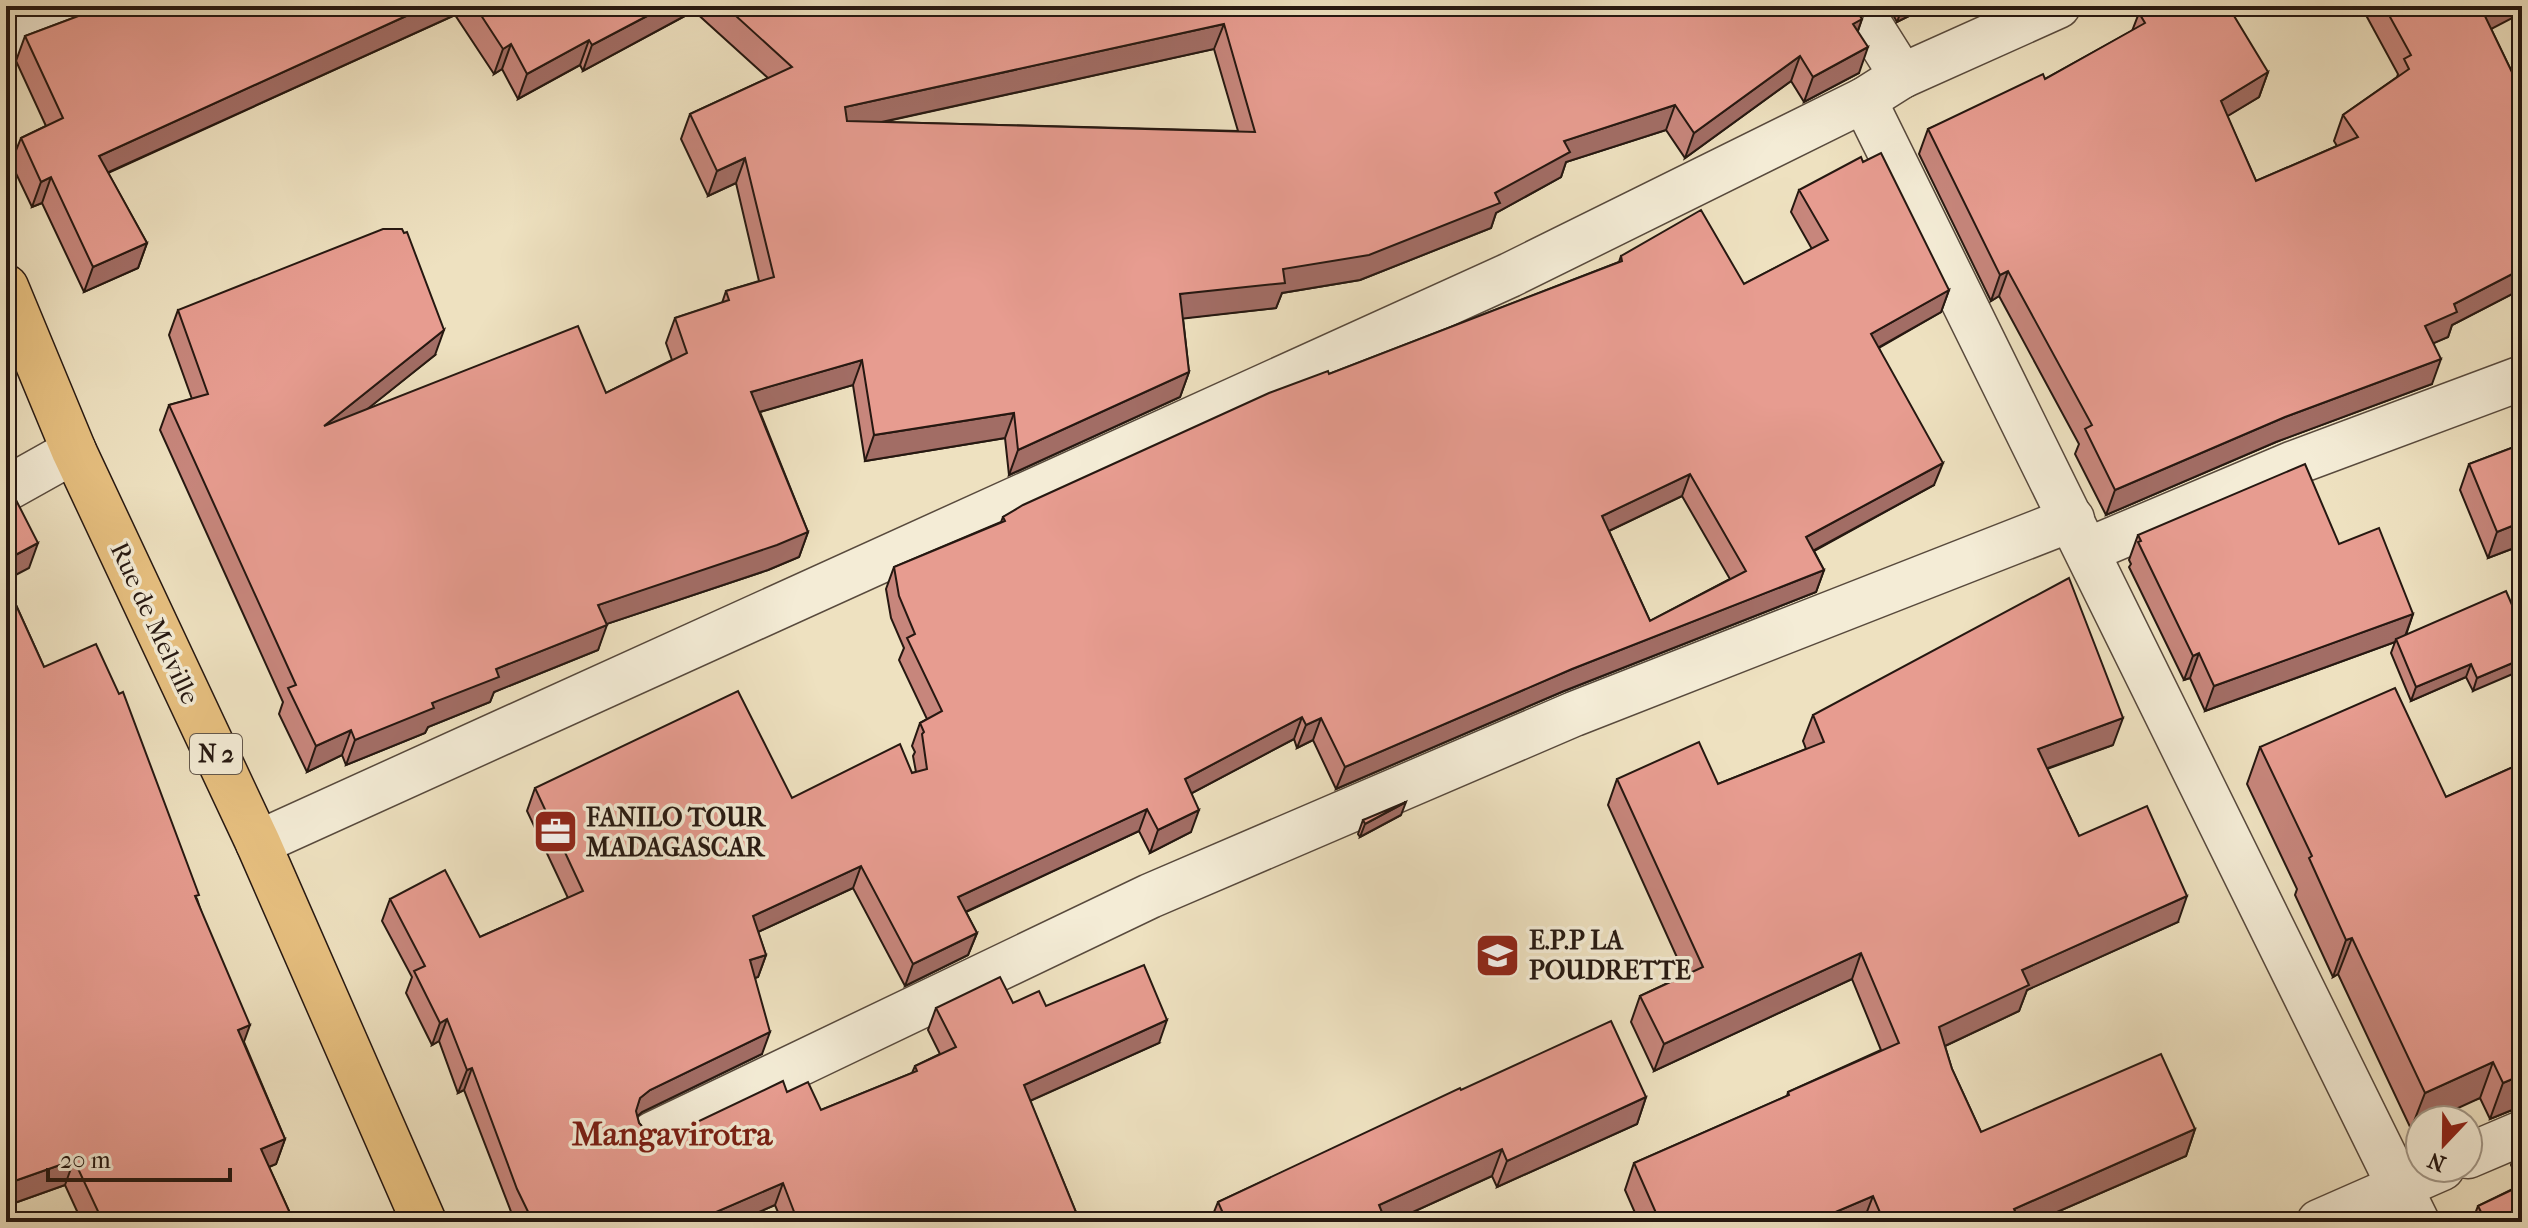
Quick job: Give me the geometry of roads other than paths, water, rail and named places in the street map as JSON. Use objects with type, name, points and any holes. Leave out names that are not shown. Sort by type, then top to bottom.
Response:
[{"type":"main road","name":"Rue de Melville","points":[[6,287],[74,451],[258,843],[424,1222]]},
{"type":"street","points":[[6,38],[92,6]]},
{"type":"street","points":[[1858,6],[1902,76]]},
{"type":"street","points":[[258,843],[1510,275],[1864,100],[1902,76],[2058,6]]},
{"type":"street","points":[[1864,100],[2409,1204]]},
{"type":"street","points":[[653,1134],[1164,890],[1574,714],[2080,534],[2294,463],[2522,378]]},
{"type":"street","points":[[6,489],[74,451]]},
{"type":"street","points":[[2484,1149],[2522,1133]]},
{"type":"street","points":[[2319,1222],[2409,1204],[2427,1184]]},
{"type":"place","name":"FANILO TOUR MADAGASCAR","points":[[555,832]]},
{"type":"place","name":"E.P.P LA POUDRETTE","points":[[1498,955]]},
{"type":"district","name":"Mangavirotra","points":[[672,1133]]}]
